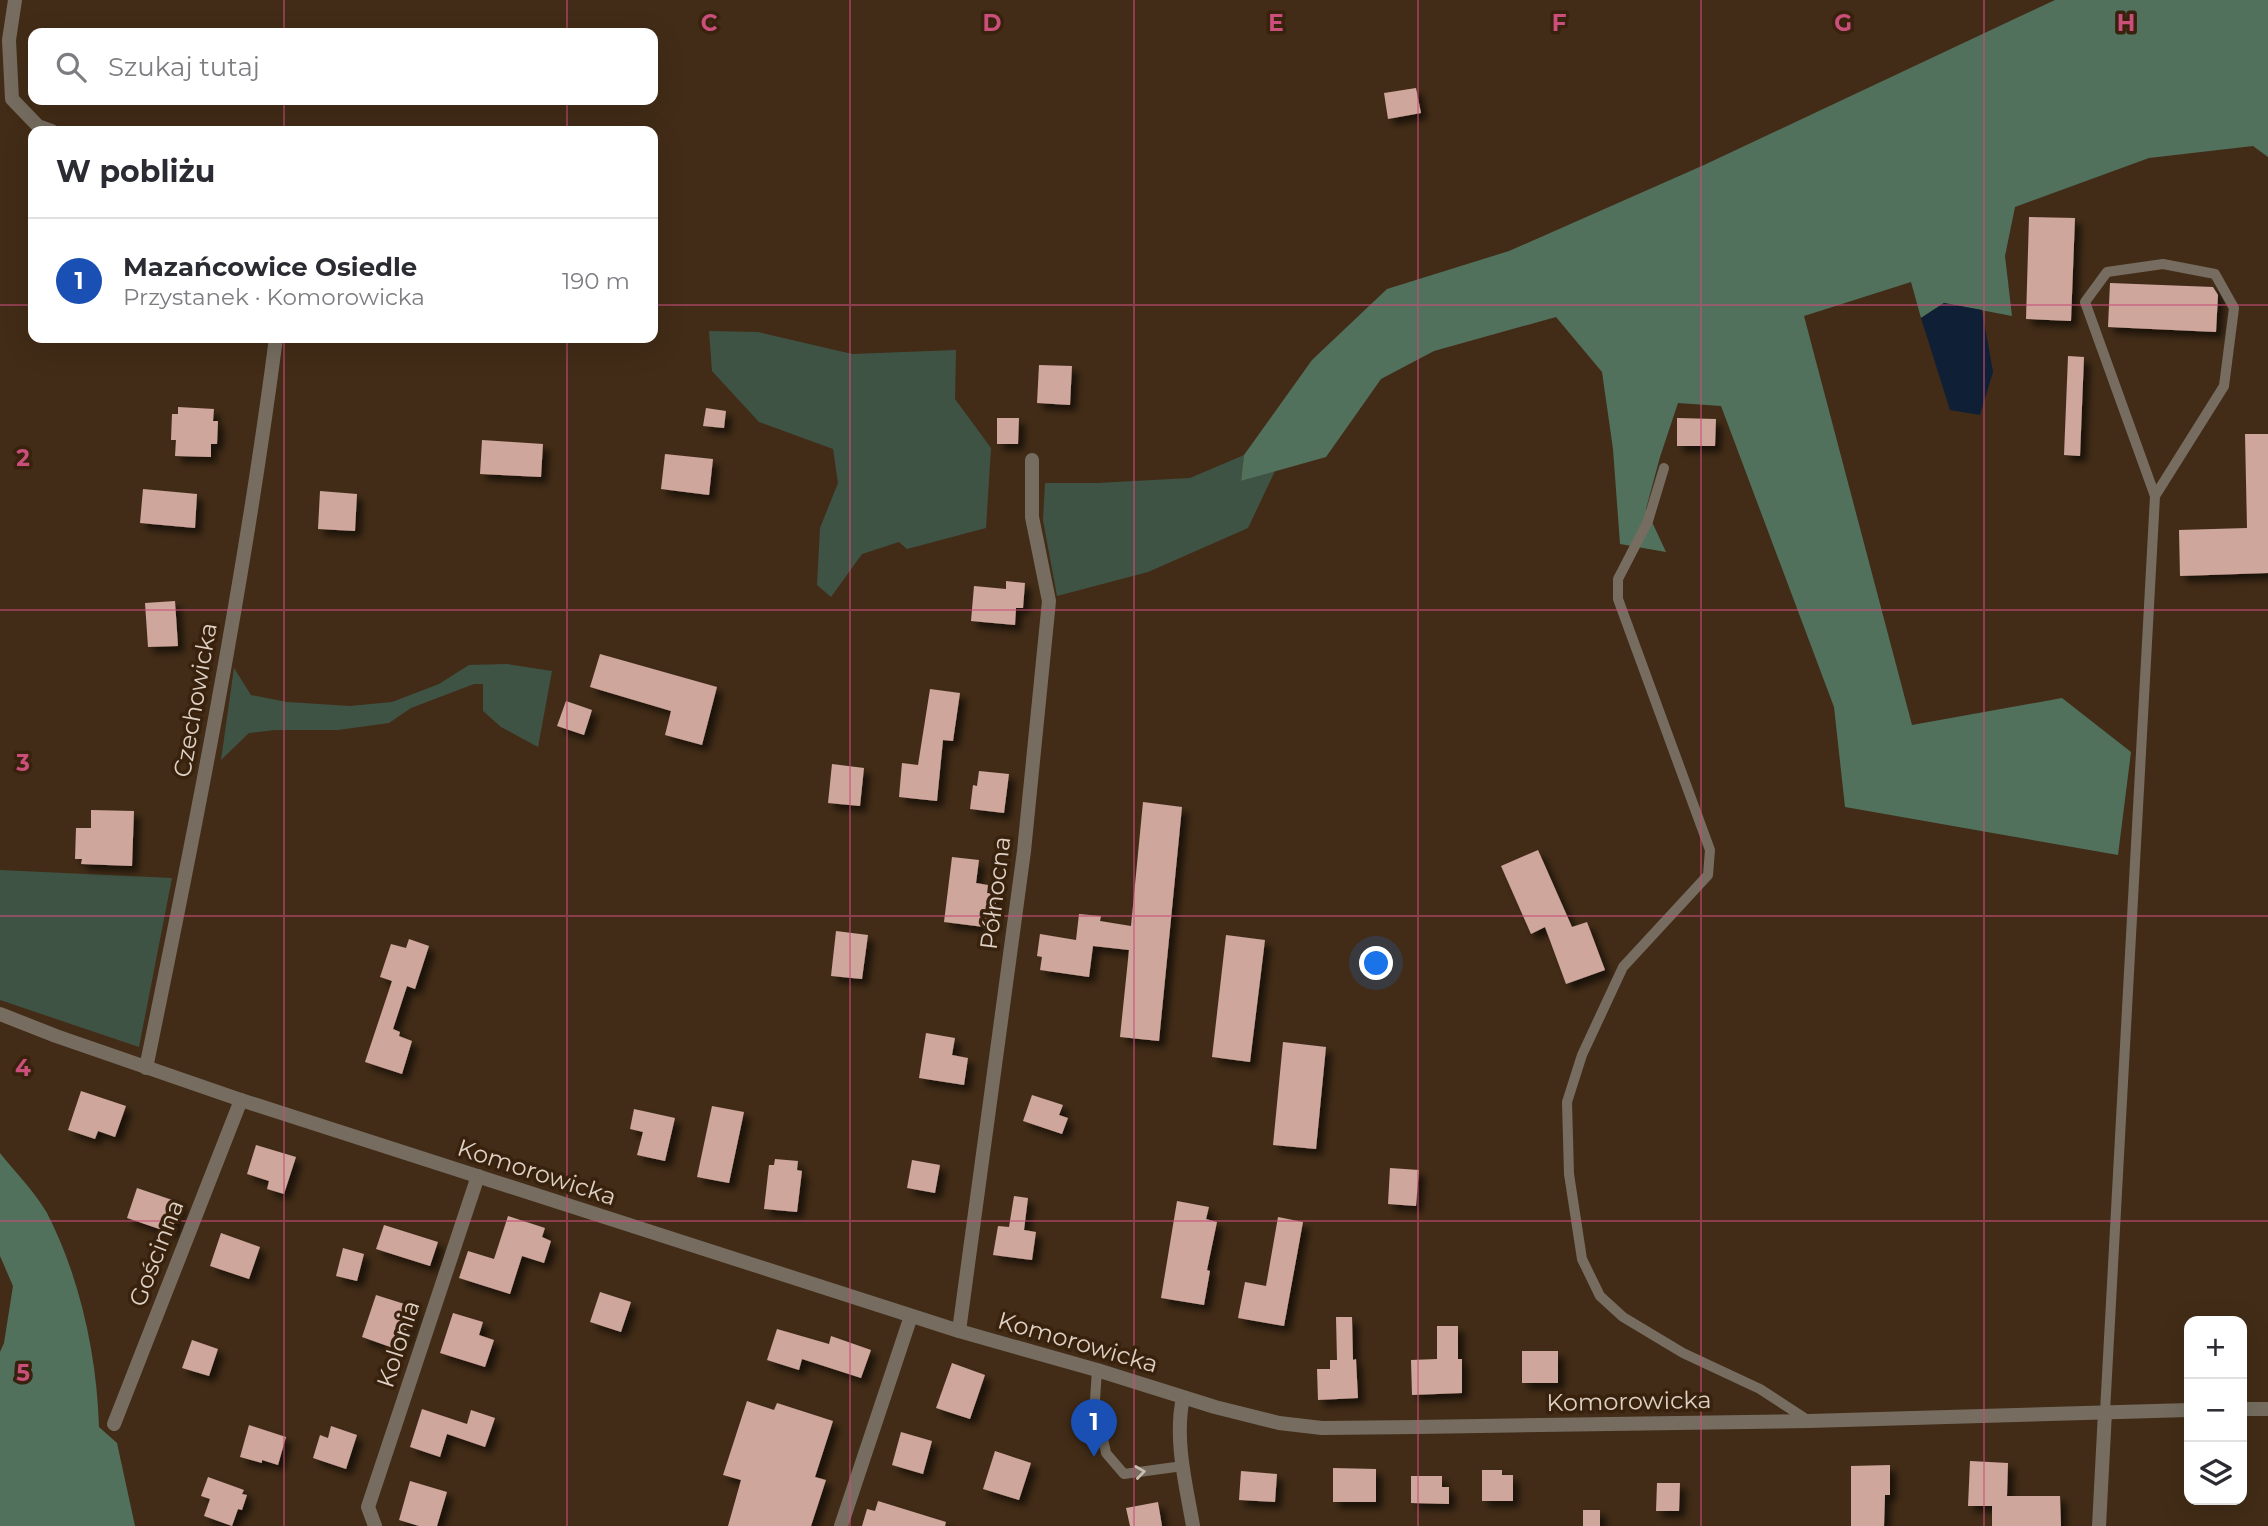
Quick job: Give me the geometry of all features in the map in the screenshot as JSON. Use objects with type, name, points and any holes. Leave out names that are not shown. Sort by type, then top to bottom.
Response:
[{"type":"street","points":[[15,0],[9,40],[12,99],[38,126]]},
{"type":"street","name":"Czechowicka","points":[[146,1068],[200,802],[259,470],[275,343]]},
{"type":"street","name":"Północna","points":[[959,1331],[1024,851],[1049,601],[1032,517],[1032,460]]},
{"type":"street","name":"Komorowicka","points":[[0,1014],[241,1100],[911,1316],[1183,1398],[1279,1423],[1322,1428],[1809,1421],[2184,1410]]},
{"type":"street","name":"Gościnna","points":[[114,1424],[241,1100]]},
{"type":"street","name":"Kolonia","points":[[375,1526],[368,1507],[478,1176]]},
{"type":"street","points":[[841,1526],[911,1316]]},
{"type":"street","points":[[1183,1398],[1179,1416],[1183,1466],[1193,1526]]},
{"type":"street","points":[[2247,1409],[2268,1409]]},
{"type":"street","points":[[2099,1526],[2105,1412]]},
{"type":"lane","points":[[2105,1412],[2155,496],[2085,302],[2107,272],[2163,264],[2215,274],[2234,308],[2224,386],[2155,496]]},
{"type":"lane","points":[[1664,468],[1648,521],[1618,579],[1618,599],[1710,850],[1710,863],[1708,875],[1623,967],[1581,1055],[1567,1102],[1569,1174],[1582,1259],[1600,1296],[1623,1317],[1659,1339],[1760,1389],[1809,1421]]},
{"type":"lane","points":[[1097,1370],[1095,1400],[1106,1453],[1124,1474],[1183,1466]]},
{"type":"green space","points":[[2055,0],[2268,0],[2268,157],[2253,146],[2149,158],[2015,207],[2005,256],[2012,316],[1944,303],[1921,318],[1911,282],[1804,316],[1912,725],[2062,698],[2131,752],[2118,855],[1845,807],[1834,707],[1721,406],[1678,403],[1646,509],[1666,552],[1620,544],[1613,449],[1602,372],[1556,317],[1434,351],[1381,379],[1326,457],[1241,481],[1244,455],[1312,360],[1387,289],[1509,251],[1704,165]]},
{"type":"green space","points":[[709,331],[758,332],[852,354],[956,350],[955,399],[991,448],[986,528],[907,549],[899,542],[862,554],[831,597],[817,585],[820,528],[838,483],[833,449],[759,422],[712,371]]},
{"type":"green space","points":[[1244,455],[1241,481],[1275,471],[1248,528],[1148,572],[1057,596],[1043,520],[1045,483],[1190,478]]},
{"type":"green space","points":[[507,664],[552,671],[538,747],[501,727],[483,711],[483,684],[474,684],[411,708],[389,723],[338,730],[275,730],[249,733],[221,760],[234,668],[251,695],[287,702],[350,706],[392,702],[439,684],[469,665]]},
{"type":"green space","points":[[0,870],[172,878],[139,1047],[0,1000]]},
{"type":"green space","points":[[0,1153],[42,1205],[69,1263],[85,1317],[95,1373],[99,1427],[117,1443],[135,1526],[0,1526],[0,1352],[4,1343],[13,1286],[0,1256]]},
{"type":"water","points":[[1944,303],[1982,310],[1993,372],[1980,415],[1950,410],[1921,318]]},
{"type":"building","points":[[1416,88],[1421,113],[1388,119],[1384,93]]},
{"type":"building","points":[[2029,217],[2075,218],[2071,321],[2026,319]]},
{"type":"building","points":[[2110,283],[2213,287],[2218,295],[2216,332],[2108,327]]},
{"type":"building","points":[[2068,356],[2084,357],[2080,456],[2064,455]]},
{"type":"building","points":[[1039,365],[1072,366],[1070,405],[1037,403]]},
{"type":"building","points":[[178,407],[214,409],[213,421],[218,421],[217,444],[211,444],[211,457],[175,456],[176,440],[171,440],[172,414],[178,414]]},
{"type":"building","points":[[706,408],[726,411],[724,428],[703,426]]},
{"type":"building","points":[[997,418],[1019,418],[1018,444],[997,444]]},
{"type":"building","points":[[1677,418],[1716,419],[1715,446],[1677,446]]},
{"type":"building","points":[[2245,434],[2268,434],[2268,573],[2180,576],[2179,530],[2247,528]]},
{"type":"building","points":[[482,440],[543,444],[541,477],[480,474]]},
{"type":"building","points":[[665,454],[713,459],[709,495],[661,489]]},
{"type":"building","points":[[143,489],[197,494],[195,528],[140,523]]},
{"type":"building","points":[[320,491],[357,494],[355,531],[318,529]]},
{"type":"building","points":[[1006,581],[1025,583],[1023,608],[1016,608],[1015,625],[971,621],[974,586],[1006,589]]},
{"type":"building","points":[[175,601],[178,646],[148,647],[145,603]]},
{"type":"building","points":[[600,654],[717,687],[702,745],[665,735],[671,711],[590,687]]},
{"type":"building","points":[[930,689],[960,693],[953,741],[943,740],[937,801],[899,797],[902,763],[918,765]]},
{"type":"building","points":[[566,701],[592,710],[584,735],[557,726]]},
{"type":"building","points":[[832,764],[864,768],[860,806],[828,803]]},
{"type":"building","points":[[979,771],[1009,774],[1004,813],[970,809],[973,785],[977,786]]},
{"type":"building","points":[[1143,802],[1182,807],[1159,1041],[1120,1037],[1129,950],[1093,946],[1089,977],[1040,970],[1042,957],[1037,956],[1040,934],[1076,940],[1079,914],[1101,916],[1100,921],[1131,926]]},
{"type":"building","points":[[91,810],[134,811],[132,866],[81,864],[82,859],[75,859],[76,828],[91,828]]},
{"type":"building","points":[[1538,850],[1572,927],[1587,922],[1605,970],[1566,984],[1545,927],[1531,934],[1501,866]]},
{"type":"building","points":[[952,857],[979,860],[976,883],[988,885],[987,893],[997,894],[992,928],[944,922]]},
{"type":"building","points":[[836,931],[868,935],[862,979],[831,976]]},
{"type":"building","points":[[1226,935],[1265,940],[1250,1062],[1212,1057]]},
{"type":"building","points":[[409,939],[429,946],[415,989],[407,986],[393,1029],[400,1032],[399,1036],[412,1041],[402,1074],[365,1062],[392,981],[380,977],[391,944],[406,948]]},
{"type":"building","points":[[926,1033],[955,1038],[952,1055],[968,1058],[964,1085],[919,1078]]},
{"type":"building","points":[[1283,1042],[1326,1047],[1316,1149],[1273,1145]]},
{"type":"building","points":[[81,1091],[126,1106],[115,1137],[98,1131],[95,1139],[68,1130]]},
{"type":"building","points":[[1032,1095],[1063,1105],[1059,1115],[1068,1118],[1062,1134],[1023,1121]]},
{"type":"building","points":[[712,1106],[744,1112],[729,1183],[697,1177]]},
{"type":"building","points":[[634,1109],[675,1118],[665,1161],[637,1155],[643,1132],[630,1129]]},
{"type":"building","points":[[256,1145],[296,1157],[284,1194],[267,1189],[269,1181],[247,1174]]},
{"type":"building","points":[[775,1159],[798,1161],[797,1170],[802,1171],[797,1212],[764,1209],[769,1165],[774,1165]]},
{"type":"building","points":[[912,1160],[940,1165],[935,1193],[907,1188]]},
{"type":"building","points":[[1390,1168],[1419,1170],[1416,1206],[1388,1204]]},
{"type":"building","points":[[137,1188],[181,1203],[171,1233],[127,1218]]},
{"type":"building","points":[[1014,1196],[1028,1198],[1024,1230],[1036,1232],[1032,1260],[993,1255],[998,1226],[1009,1227]]},
{"type":"building","points":[[1177,1201],[1209,1207],[1206,1219],[1217,1222],[1207,1270],[1210,1271],[1204,1305],[1161,1298]]},
{"type":"building","points":[[508,1216],[545,1228],[542,1237],[551,1241],[544,1263],[522,1256],[510,1294],[459,1278],[468,1251],[494,1259]]},
{"type":"building","points":[[1278,1217],[1303,1222],[1284,1326],[1238,1318],[1245,1282],[1266,1286]]},
{"type":"building","points":[[384,1225],[438,1242],[430,1266],[376,1249]]},
{"type":"building","points":[[221,1233],[260,1247],[249,1279],[210,1266]]},
{"type":"building","points":[[343,1248],[364,1254],[357,1281],[336,1276]]},
{"type":"building","points":[[600,1292],[631,1302],[621,1332],[590,1322]]},
{"type":"building","points":[[376,1295],[414,1307],[403,1340],[399,1339],[396,1349],[362,1337]]},
{"type":"building","points":[[453,1313],[483,1322],[479,1335],[494,1340],[485,1367],[440,1353]]},
{"type":"building","points":[[1336,1317],[1352,1317],[1353,1360],[1356,1359],[1358,1398],[1318,1400],[1317,1369],[1330,1369],[1330,1360],[1337,1360]]},
{"type":"building","points":[[1437,1326],[1458,1326],[1462,1393],[1412,1395],[1411,1360],[1437,1359]]},
{"type":"building","points":[[777,1329],[829,1344],[831,1336],[871,1350],[861,1378],[802,1359],[799,1370],[767,1360]]},
{"type":"building","points":[[192,1340],[218,1349],[209,1376],[182,1368]]},
{"type":"building","points":[[1522,1351],[1558,1351],[1558,1383],[1522,1383]]},
{"type":"building","points":[[952,1363],[985,1375],[970,1419],[936,1408]]},
{"type":"building","points":[[747,1401],[774,1410],[777,1403],[833,1421],[815,1477],[826,1480],[811,1526],[728,1526],[741,1480],[723,1475]]},
{"type":"building","points":[[422,1409],[467,1424],[471,1410],[495,1418],[485,1447],[447,1434],[440,1457],[410,1447]]},
{"type":"building","points":[[249,1425],[286,1437],[278,1465],[240,1457]]},
{"type":"building","points":[[331,1426],[357,1435],[346,1469],[313,1458],[320,1435],[328,1438]]},
{"type":"building","points":[[901,1432],[932,1441],[923,1474],[892,1465]]},
{"type":"building","points":[[995,1451],[1031,1463],[1019,1500],[983,1489]]},
{"type":"building","points":[[1970,1461],[2008,1463],[2007,1496],[2060,1496],[2061,1526],[1992,1526],[1992,1506],[1968,1506]]},
{"type":"building","points":[[1890,1465],[1890,1495],[1885,1495],[1884,1526],[1851,1526],[1851,1466]]},
{"type":"building","points":[[1333,1468],[1376,1469],[1376,1502],[1333,1502]]},
{"type":"building","points":[[1482,1470],[1502,1470],[1502,1475],[1513,1475],[1513,1501],[1482,1501]]},
{"type":"building","points":[[1241,1471],[1277,1474],[1275,1502],[1239,1500]]},
{"type":"building","points":[[1411,1476],[1442,1476],[1442,1487],[1449,1487],[1449,1504],[1411,1503]]},
{"type":"building","points":[[208,1477],[244,1490],[242,1494],[247,1495],[232,1526],[204,1516],[210,1499],[201,1496]]},
{"type":"building","points":[[410,1481],[447,1492],[437,1526],[419,1526],[399,1520]]},
{"type":"building","points":[[1657,1483],[1680,1483],[1679,1511],[1656,1511]]},
{"type":"building","points":[[878,1501],[946,1522],[945,1526],[862,1526],[867,1509],[875,1511]]},
{"type":"building","points":[[1158,1502],[1162,1526],[1130,1526],[1126,1508]]},
{"type":"building","points":[[1583,1510],[1600,1510],[1600,1526],[1583,1526]]},
{"type":"place","name":"Mazańcowice Osiedle","points":[[1094,1457]]}]
